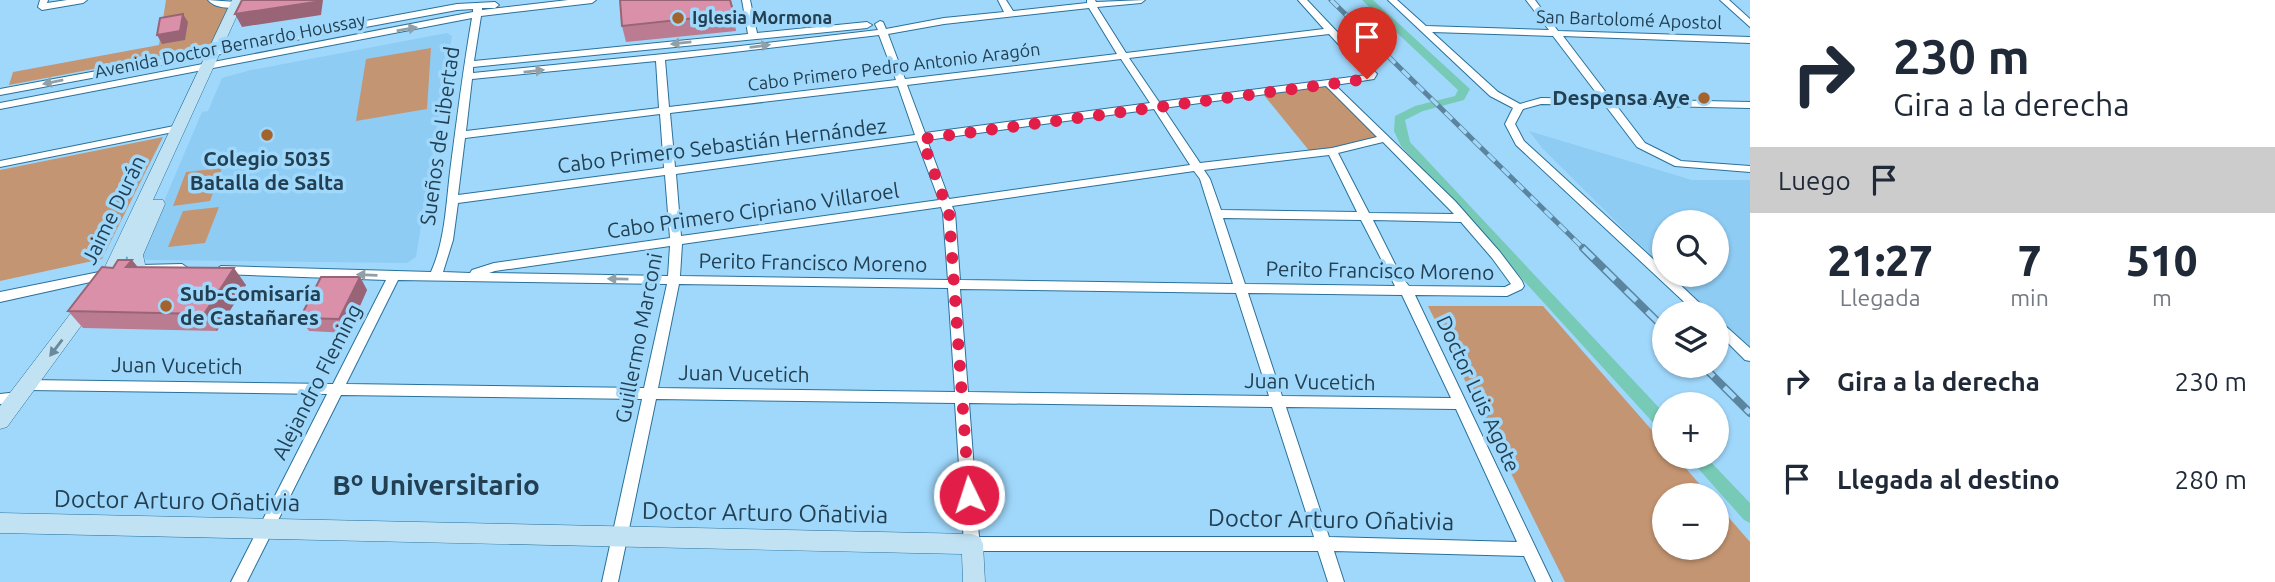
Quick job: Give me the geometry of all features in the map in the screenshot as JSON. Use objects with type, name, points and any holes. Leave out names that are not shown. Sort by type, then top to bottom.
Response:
[{"type":"street","points":[[44,0],[42,7],[83,0]]},
{"type":"street","points":[[212,0],[215,3],[241,2]]},
{"type":"street","name":"Avenida Doctor Bernardo Houssay","points":[[1,107],[217,58],[519,0]]},
{"type":"street","name":"Avenida Doctor Bernardo Houssay","points":[[478,7],[592,0]]},
{"type":"street","points":[[746,0],[753,36]]},
{"type":"street","points":[[1002,0],[1010,14]]},
{"type":"street","points":[[466,78],[714,52],[881,28],[1092,3],[1141,0]]},
{"type":"street","points":[[1302,0],[1332,31]]},
{"type":"street","points":[[1392,0],[1494,94],[1519,107],[1541,101],[1607,100],[1750,105]]},
{"type":"street","points":[[1530,0],[1641,145],[1666,159],[1698,167],[1750,169]]},
{"type":"street","points":[[1724,0],[1750,24]]},
{"type":"street","name":"Jaime Durán","points":[[137,269],[137,248],[241,2]]},
{"type":"street","points":[[1092,3],[1094,12],[1199,167],[1336,582]]},
{"type":"street","name":"Sueños de Libertad","points":[[435,276],[441,264],[452,200],[466,78],[478,7]]},
{"type":"street","points":[[468,65],[753,36],[881,28]]},
{"type":"street","points":[[881,28],[947,203],[955,284],[974,582]]},
{"type":"street","name":"San Bartolomé Apostol","points":[[1423,29],[1750,40]]},
{"type":"street","name":"Cabo Primero Pedro Antonio Aragón","points":[[460,135],[1332,31]]},
{"type":"street","name":"Cabo Primero Sebastián Hernández","points":[[452,200],[1371,78],[1372,74],[1332,31]]},
{"type":"street","points":[[714,52],[736,38]]},
{"type":"street","points":[[599,52],[608,63]]},
{"type":"street","name":"Guillermo Marconi","points":[[610,582],[674,280],[676,240],[660,57]]},
{"type":"street","name":"Jaime Durán","points":[[0,421],[16,394],[110,274],[179,128],[217,58]]},
{"type":"street","name":"Avenida Doctor Bernardo Houssay","points":[[0,92],[217,58]]},
{"type":"street","points":[[1330,85],[1383,139],[1405,157],[1461,218]]},
{"type":"street","points":[[1519,107],[1510,124],[1520,144],[1691,301]]},
{"type":"street","points":[[0,164],[179,128]]},
{"type":"street","name":"Cabo Primero Cipriano Villaroel","points":[[462,277],[494,267],[1199,167],[1332,151],[1383,139]]},
{"type":"street","name":"Doctor Luis Agote","points":[[1332,151],[1405,290],[1544,582]]},
{"type":"street","points":[[1216,214],[1461,218]]},
{"type":"street","name":"Perito Francisco Moreno","points":[[214,269],[394,276],[1515,290],[1518,286],[1511,274],[1461,218]]},
{"type":"street","points":[[0,297],[137,269],[201,269]]},
{"type":"street","name":"Alejandro Fleming","points":[[239,582],[394,276]]},
{"type":"street","points":[[1729,336],[1750,356]]},
{"type":"street","name":"Juan Vucetich","points":[[16,394],[338,389],[1458,404]]},
{"type":"street","name":"Doctor Arturo Oñativia","points":[[0,523],[972,544],[1324,544],[1528,549]]},
{"type":"shaded area","points":[[166,0],[214,0],[216,3],[236,5],[214,46],[9,85],[13,72],[159,45]]},
{"type":"shaded area","points":[[447,33],[452,36],[416,257],[407,263],[147,260],[141,255],[202,112],[208,111],[222,78],[251,70]]},
{"type":"shaded area","points":[[431,48],[427,109],[356,121],[366,59]]},
{"type":"shaded area","points":[[1330,85],[1383,139],[1311,153],[1263,94]]},
{"type":"shaded area","points":[[1529,131],[1692,180],[1750,180],[1750,354],[1729,333],[1729,301],[1696,301],[1682,287],[1729,287],[1729,210],[1652,210],[1652,257],[1543,149]]},
{"type":"shaded area","points":[[163,137],[102,259],[0,281],[0,170]]},
{"type":"shaded area","points":[[222,168],[210,201],[173,206],[186,172]]},
{"type":"shaded area","points":[[219,207],[205,243],[168,247],[183,211]]},
{"type":"shaded area","points":[[1428,306],[1543,306],[1652,430],[1652,469],[1686,469],[1699,483],[1652,483],[1652,560],[1729,560],[1729,518],[1750,542],[1750,582],[1565,582]]},
{"type":"building","points":[[242,0],[316,0],[235,14]]},
{"type":"building","points":[[620,0],[730,0],[734,14],[622,26]]},
{"type":"building","points":[[183,14],[180,31],[157,35],[160,18]]},
{"type":"building","points":[[118,260],[132,260],[126,267],[234,268],[204,314],[68,311],[102,267],[113,268]]},
{"type":"building","points":[[321,277],[360,277],[339,319],[300,318]]},
{"type":"waterway","points":[[1367,0],[1464,89],[1460,98],[1404,114],[1399,119],[1405,143],[1652,410]]},
{"type":"waterway","points":[[1707,469],[1750,515]]},
{"type":"railway","points":[[1331,0],[1585,250]]},
{"type":"railway","points":[[1583,248],[1652,316]]},
{"type":"railway","points":[[1715,378],[1750,413]]},
{"type":"place","name":"Iglesia Mormona","points":[[678,18]]},
{"type":"place","name":"Despensa Aye","points":[[1704,98]]},
{"type":"place","name":"Colegio 5035 Batalla de Salta","points":[[267,135]]},
{"type":"place","name":"Sub-Comisaría de Castañares","points":[[166,306]]},
{"type":"district","name":"Bº Universitario","points":[[436,485]]},
{"type":"route","points":[[969,495],[949,213],[922,139],[1367,79]]}]
